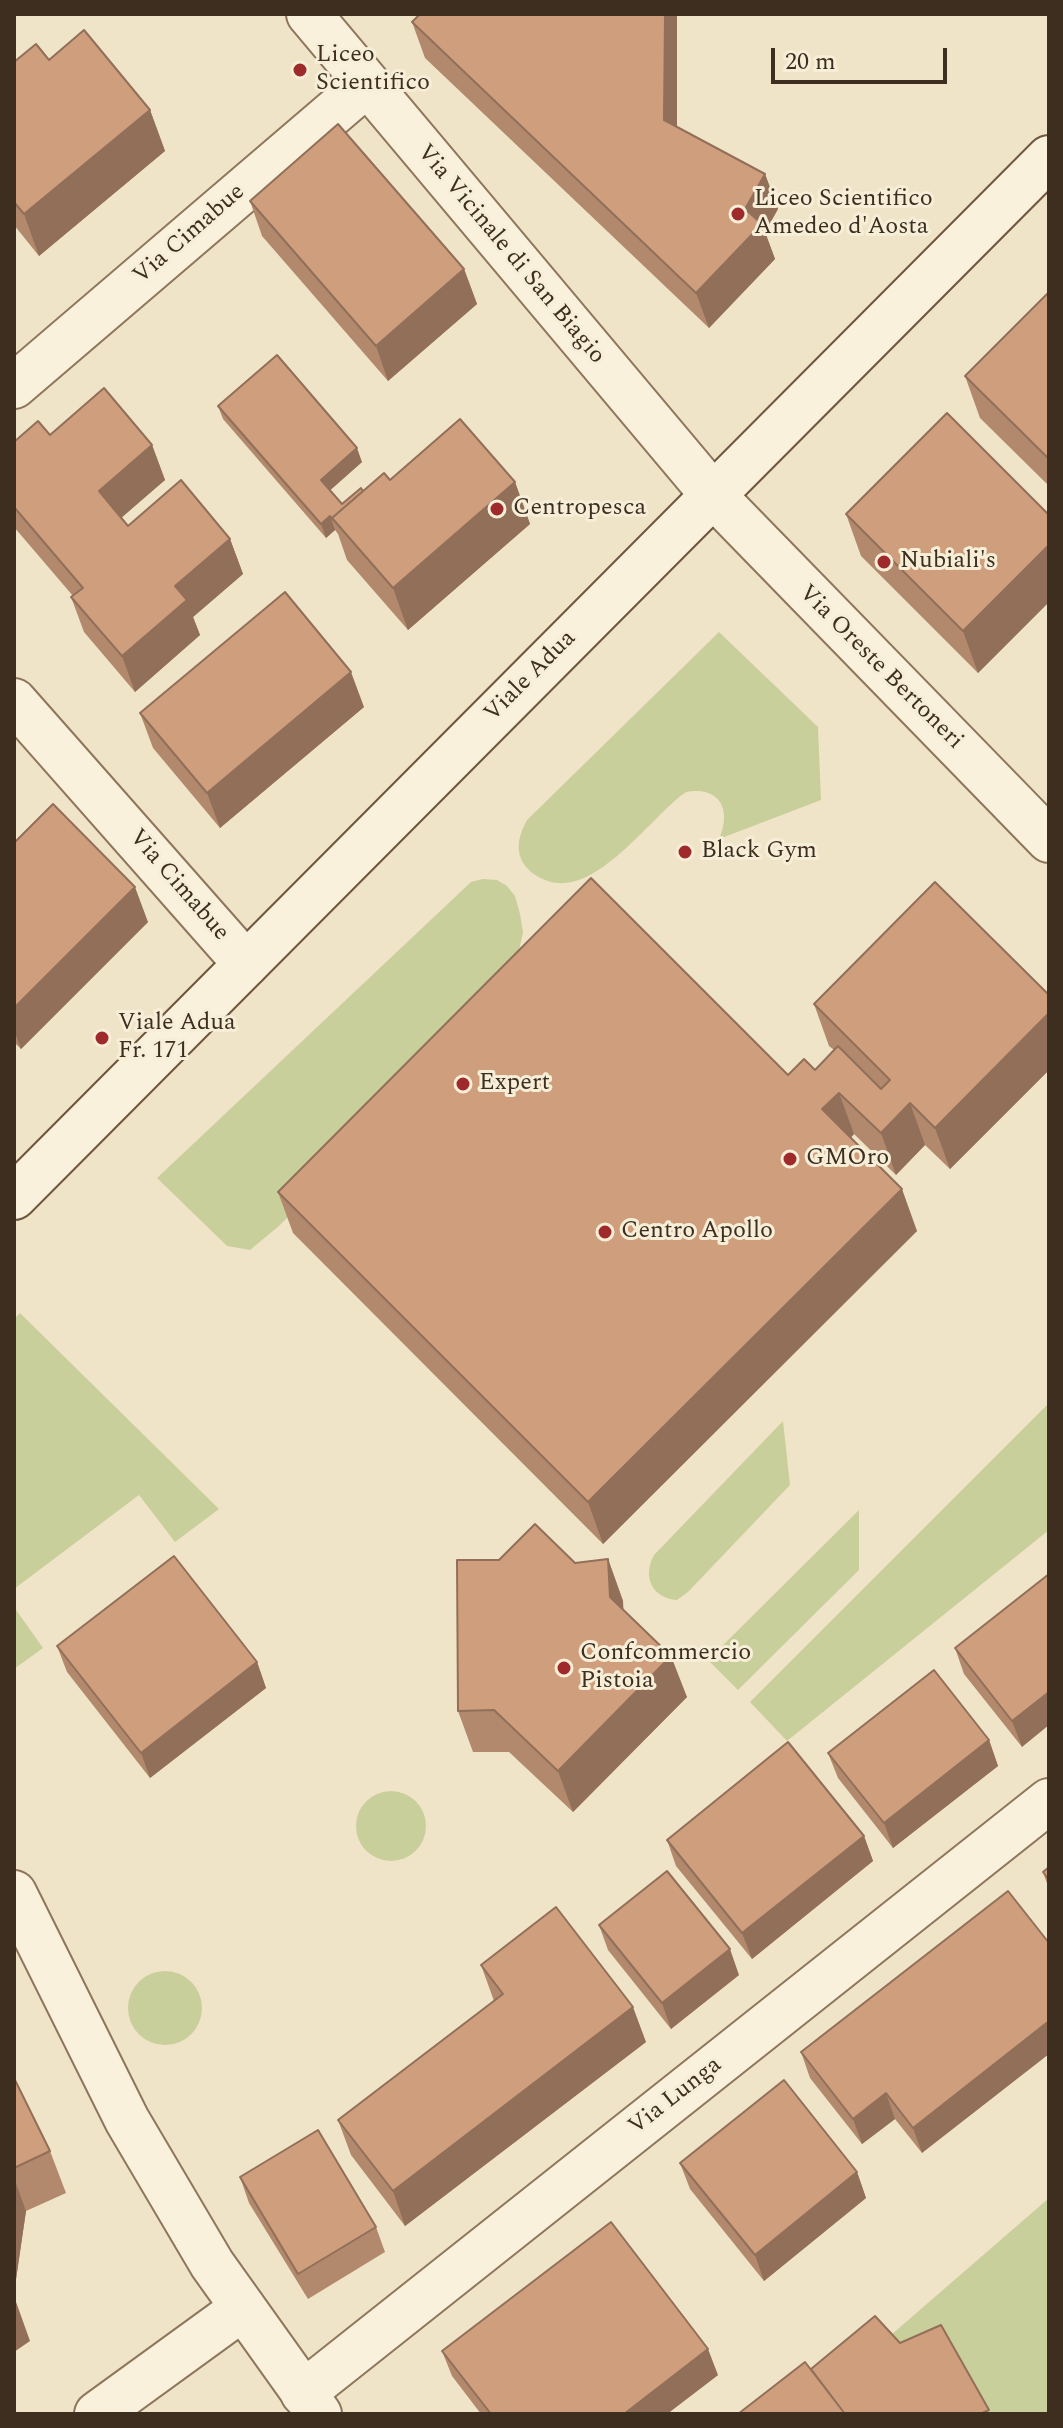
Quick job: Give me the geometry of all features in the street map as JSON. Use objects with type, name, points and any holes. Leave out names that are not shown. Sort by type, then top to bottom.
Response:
[{"type":"street","name":"Via Vicinale di San Biagio","points":[[309,14],[713,495]]},
{"type":"street","name":"Via Cimabue","points":[[14,386],[367,84]]},
{"type":"street","name":"Viale Adua","points":[[14,1197],[1049,158]]},
{"type":"street","name":"Via Oreste Bertoneri","points":[[713,495],[1049,840]]},
{"type":"street","name":"Via Cimabue","points":[[14,701],[246,964]]},
{"type":"street","name":"Via Lunga","points":[[311,2403],[1049,1801]]},
{"type":"street","points":[[14,1893],[127,2120],[212,2264],[311,2403]]},
{"type":"street","points":[[97,2414],[243,2308]]},
{"type":"green space","points":[[719,632],[818,727],[821,800],[719,839],[724,819],[720,802],[707,793],[686,792],[621,853],[583,878],[564,883],[545,880],[532,873],[522,861],[519,851],[520,835],[527,820]]},
{"type":"green space","points":[[497,880],[507,886],[515,896],[520,914],[523,932],[510,994],[279,1226],[250,1250],[227,1246],[157,1178],[471,882]]},
{"type":"green space","points":[[20,1313],[219,1509],[175,1542],[139,1495],[14,1589],[14,1319]]},
{"type":"green space","points":[[1049,1403],[1049,1530],[787,1741],[750,1702]]},
{"type":"green space","points":[[783,1421],[790,1485],[688,1592],[677,1600],[661,1595],[649,1578],[654,1555]]},
{"type":"green space","points":[[859,1510],[859,1570],[738,1690],[708,1660]]},
{"type":"green space","points":[[14,1607],[43,1648],[14,1669]]},
{"type":"green space","points":[[398,1791],[420,1806],[426,1826],[424,1840],[416,1851],[405,1859],[384,1861],[366,1851],[358,1840],[356,1819],[366,1801],[377,1793]]},
{"type":"green space","points":[[165,1971],[179,1974],[191,1982],[199,1994],[202,2008],[199,2022],[191,2034],[179,2042],[165,2045],[151,2042],[139,2034],[131,2022],[128,2008],[131,1994],[139,1982],[151,1974]]},
{"type":"green space","points":[[1049,2198],[1049,2414],[986,2414],[884,2341]]},
{"type":"building","points":[[420,14],[665,14],[664,120],[765,174],[745,209],[762,224],[696,293],[412,22]]},
{"type":"building","points":[[84,30],[150,110],[24,214],[14,202],[14,62],[36,44],[49,60]]},
{"type":"building","points":[[338,124],[464,269],[376,346],[250,201]]},
{"type":"building","points":[[1049,292],[1049,459],[965,376]]},
{"type":"building","points":[[277,355],[357,448],[321,480],[342,504],[361,488],[363,491],[333,520],[330,516],[321,524],[218,406]]},
{"type":"building","points":[[104,388],[152,445],[99,491],[128,526],[181,480],[230,539],[175,586],[187,600],[122,656],[71,597],[83,588],[14,507],[14,442],[38,421],[50,435]]},
{"type":"building","points":[[947,413],[1049,515],[1049,545],[963,631],[846,514]]},
{"type":"building","points":[[460,419],[515,482],[393,588],[332,518],[384,473],[390,480]]},
{"type":"building","points":[[285,592],[351,672],[207,793],[140,713]]},
{"type":"building","points":[[53,804],[135,887],[14,1008],[14,843]]},
{"type":"building","name":"Centro Apollo","points":[[591,878],[788,1075],[804,1059],[815,1070],[838,1046],[881,1089],[890,1080],[814,1004],[935,882],[1049,995],[1049,1013],[935,1128],[910,1103],[881,1133],[839,1093],[822,1109],[902,1189],[588,1502],[278,1192]]},
{"type":"building","name":"Confcommercio Pistoia","points":[[535,1524],[575,1563],[608,1559],[610,1597],[671,1656],[558,1771],[494,1710],[458,1711],[457,1560],[499,1560]]},
{"type":"building","points":[[174,1556],[257,1662],[141,1753],[57,1646]]},
{"type":"building","points":[[1049,1574],[1049,1692],[1012,1721],[955,1648]]},
{"type":"building","points":[[934,1670],[989,1740],[884,1823],[828,1753]]},
{"type":"building","points":[[788,1742],[864,1836],[742,1933],[667,1840]]},
{"type":"building","points":[[667,1871],[730,1949],[662,2003],[599,1925]]},
{"type":"building","points":[[1008,1891],[1049,1943],[1049,2021],[913,2128],[886,2093],[853,2119],[801,2052]]},
{"type":"building","points":[[556,1907],[633,2007],[393,2191],[338,2120],[503,1994],[481,1965]]},
{"type":"building","points":[[14,2078],[50,2151],[14,2168]]},
{"type":"building","points":[[784,2080],[857,2172],[755,2255],[680,2163]]},
{"type":"building","points":[[318,2130],[376,2227],[298,2274],[240,2177]]},
{"type":"building","points":[[611,2222],[708,2349],[624,2414],[491,2414],[442,2351]]},
{"type":"building","points":[[875,2316],[900,2343],[941,2325],[989,2410],[980,2414],[845,2414],[811,2369]]},
{"type":"building","points":[[805,2362],[845,2414],[738,2414]]},
{"type":"place","name":"Liceo Scientifico","points":[[300,70]]},
{"type":"place","name":"Liceo Scientifico Amedeo d'Aosta","points":[[738,214]]},
{"type":"place","name":"Centropesca","points":[[497,509]]},
{"type":"place","name":"Nubiali's","points":[[884,562]]},
{"type":"place","name":"Black Gym","points":[[685,852]]},
{"type":"place","name":"Viale Adua Fr. 171","points":[[102,1038]]},
{"type":"place","name":"Expert","points":[[463,1084]]},
{"type":"place","name":"GMOro","points":[[790,1159]]},
{"type":"place","name":"Centro Apollo","points":[[605,1232]]},
{"type":"place","name":"Confcommercio Pistoia","points":[[564,1668]]}]
